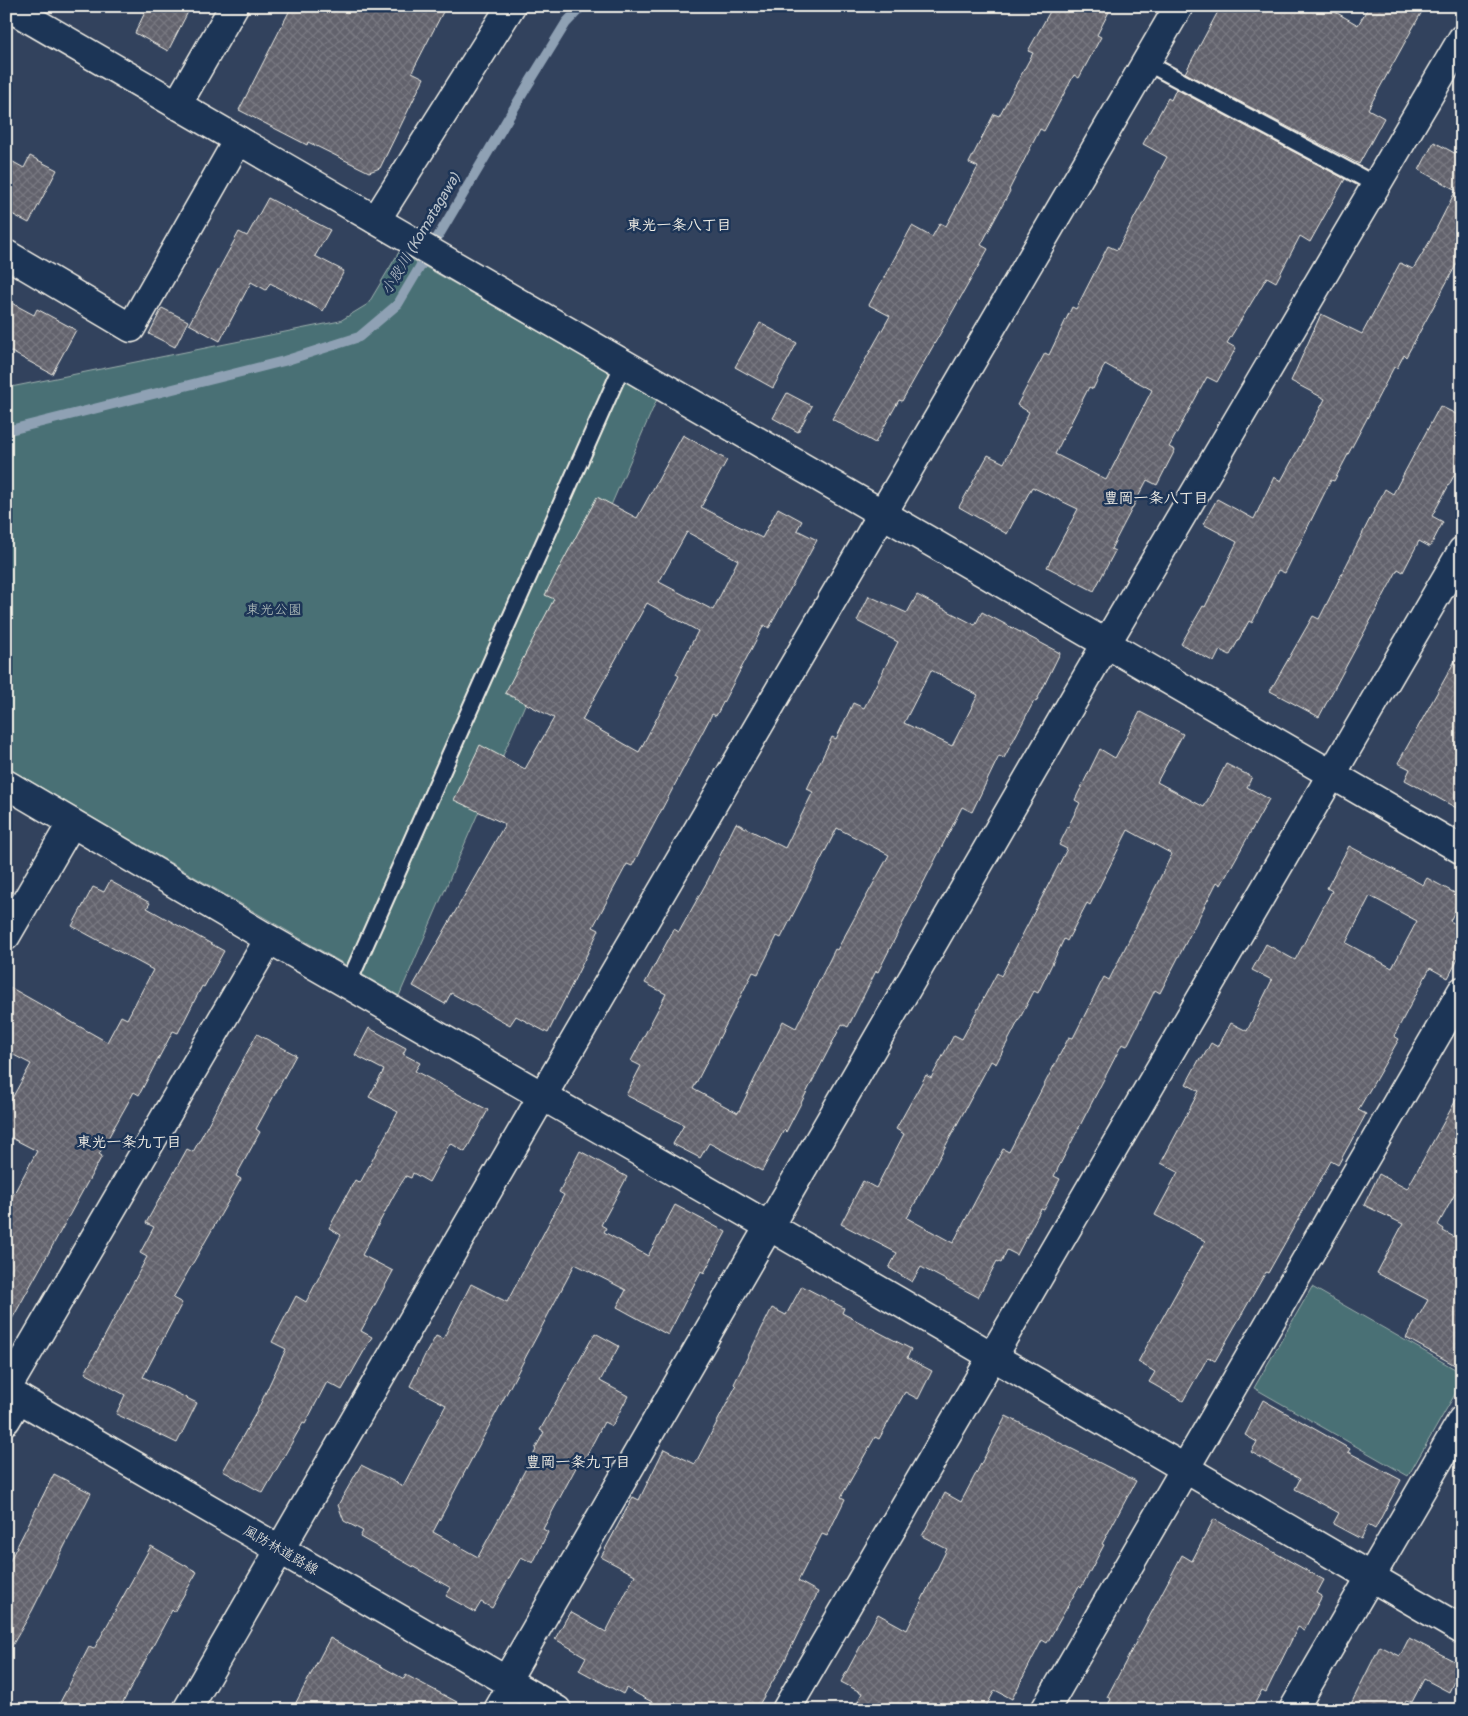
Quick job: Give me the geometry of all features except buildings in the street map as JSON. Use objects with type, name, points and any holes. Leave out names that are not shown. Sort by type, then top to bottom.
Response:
[{"type":"street","points":[[7,6],[1462,850]]},
{"type":"street","points":[[177,105],[234,6]]},
{"type":"street","points":[[376,220],[511,6]]},
{"type":"street","points":[[187,1710],[1179,6]]},
{"type":"street","points":[[498,1710],[510,1683],[769,1226],[1106,644],[1462,39]]},
{"type":"street","points":[[6,254],[131,328],[238,140]]},
{"type":"street","points":[[786,1710],[991,1355],[1462,551]]},
{"type":"street","points":[[6,784],[71,824],[769,1226],[1462,1630]]},
{"type":"street","points":[[6,936],[71,824]]},
{"type":"street","points":[[9,1400],[269,939]]},
{"type":"street","points":[[1045,1710],[1462,991]]},
{"type":"street","name":"風防林道路線","points":[[9,1400],[280,1549],[557,1710]]},
{"type":"street","points":[[1293,1710],[1462,1420]]},
{"type":"lane","points":[[1147,62],[1376,185]]},
{"type":"lane","points":[[348,984],[623,364]]},
{"type":"green space","name":"東光公園","points":[[399,252],[657,399],[399,996],[6,767],[6,388],[340,321],[368,304]]},
{"type":"green space","points":[[1312,1287],[1462,1373],[1462,1382],[1408,1476],[1254,1388]]},
{"type":"waterway","name":"小股川 (Komatagawa)","points":[[6,431],[284,361],[359,337],[398,304],[566,23],[582,6]]},
{"type":"district","name":"東光一条八丁目","points":[[679,225]]},
{"type":"district","name":"豊岡一条八丁目","points":[[1156,498]]},
{"type":"district","name":"東光一条九丁目","points":[[129,1142]]},
{"type":"district","name":"豊岡一条九丁目","points":[[578,1462]]}]
